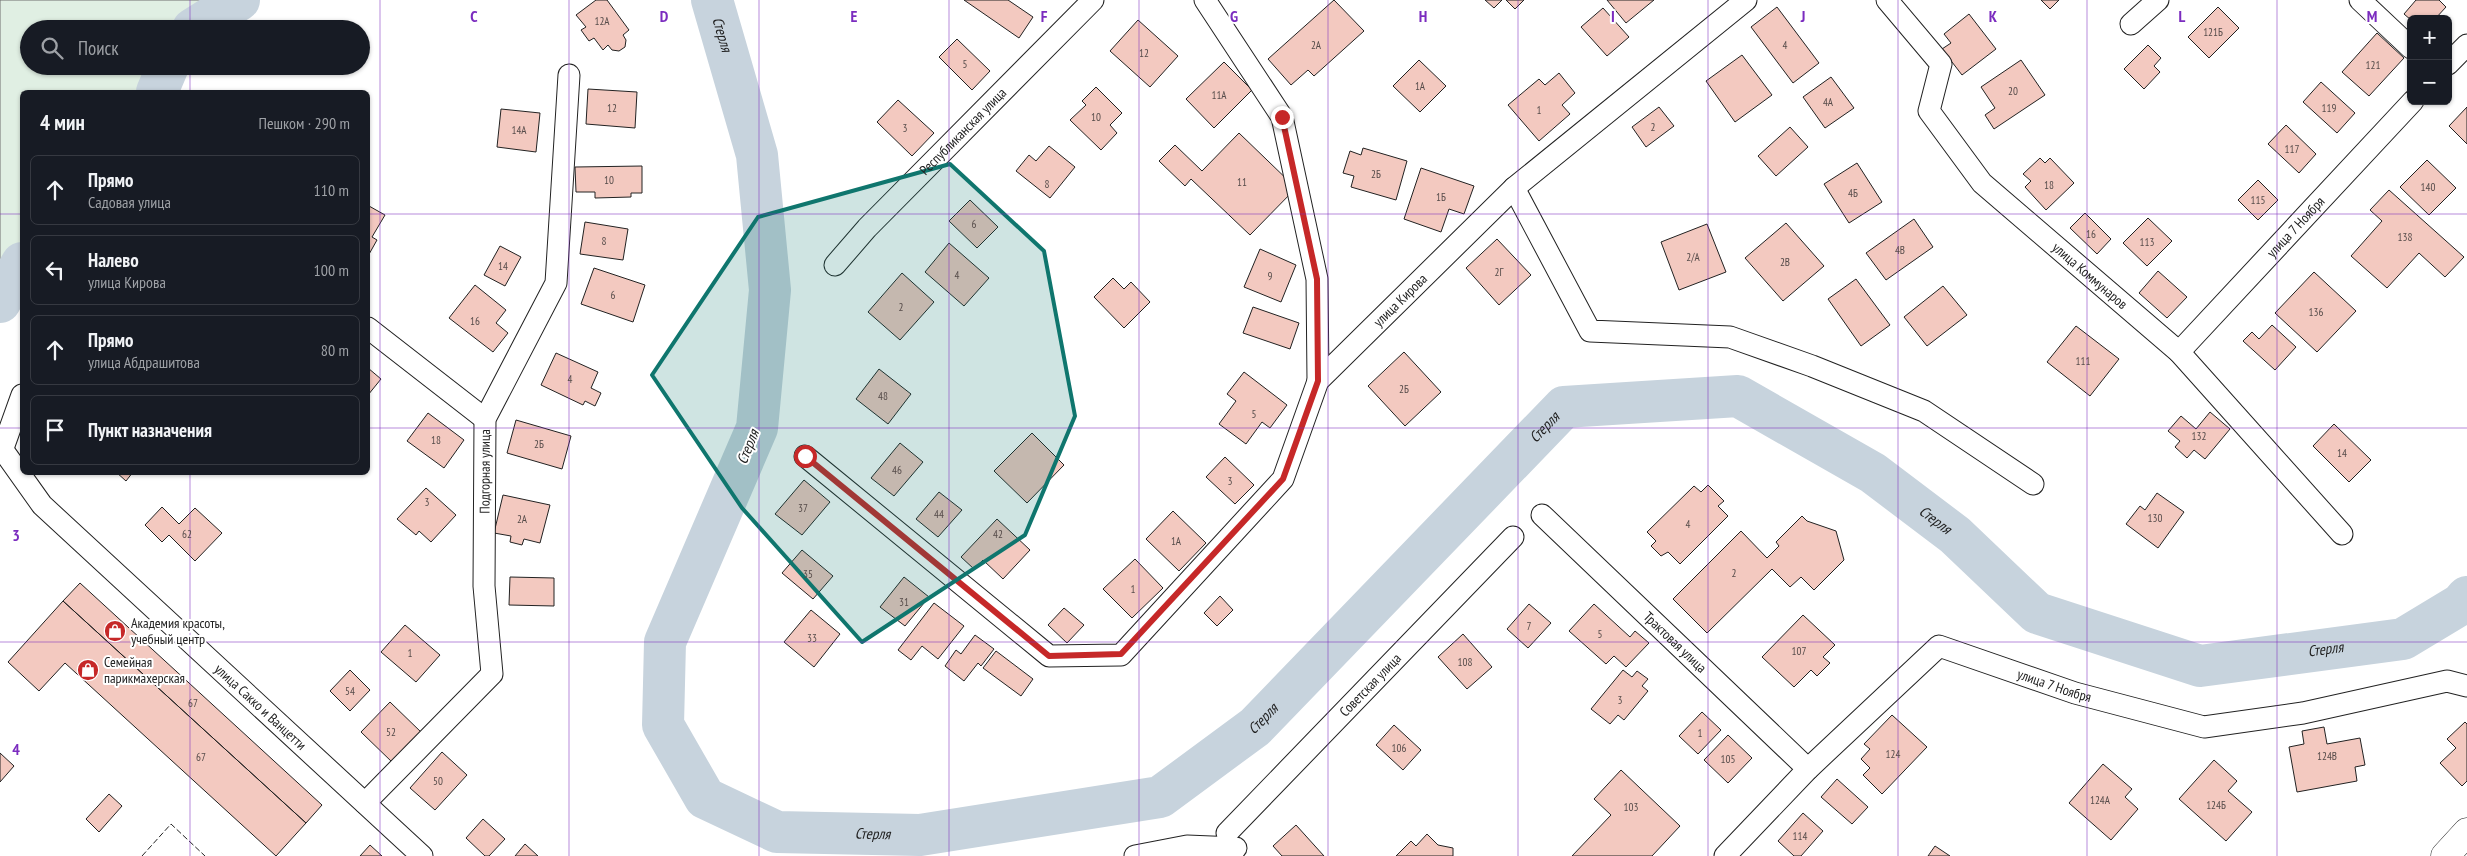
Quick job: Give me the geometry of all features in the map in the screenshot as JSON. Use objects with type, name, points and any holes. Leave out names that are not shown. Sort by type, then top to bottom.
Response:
[{"type":"main road","points":[[2445,856],[2467,832]]},
{"type":"street","name":"Республиканская улица","points":[[835,265],[874,222],[1093,0]]},
{"type":"street","points":[[1205,0],[1282,117],[1317,279],[1318,381]]},
{"type":"street","name":"улица Кирова","points":[[805,456],[1049,656],[1121,654],[1283,479],[1318,381],[1514,188],[1746,0]]},
{"type":"street","name":"улица Коммунаров","points":[[1887,0],[1941,64],[1930,111],[1982,183],[2178,352],[2342,534]]},
{"type":"street","points":[[2131,24],[2158,0]]},
{"type":"street","points":[[2360,0],[2407,44]]},
{"type":"street","points":[[2452,60],[2467,45]]},
{"type":"street","name":"Подгорная улица","points":[[365,803],[492,674],[484,586],[485,419],[556,283],[569,75]]},
{"type":"street","name":"улица 7 Ноября","points":[[2178,352],[2409,105]]},
{"type":"street","points":[[1514,188],[1590,330],[1730,337],[1812,366],[1924,411],[2033,484]]},
{"type":"street","points":[[370,330],[485,419]]},
{"type":"street","points":[[2,447],[20,400]]},
{"type":"street","name":"улица Сакко и Ванцетти","points":[[2,447],[20,473]]},
{"type":"street","name":"улица Сакко и Ванцетти","points":[[21,475],[42,505],[422,856]]},
{"type":"street","name":"Трактовая улица","points":[[1542,515],[1808,769]]},
{"type":"street","name":"Советская улица","points":[[1232,840],[1513,537]]},
{"type":"street","name":"улица 7 Ноября","points":[[1725,856],[1808,769],[1939,646],[2075,693],[2204,727],[2303,713],[2447,681],[2467,686]]},
{"type":"street","points":[[1135,856],[1186,846],[1232,840]]},
{"type":"highlighted area","points":[[950,164],[1044,251],[1075,416],[1025,535],[862,642],[742,508],[652,375],[758,217]]},
{"type":"green space","points":[[0,0],[219,0],[202,11],[181,20],[20,20],[20,75],[151,75],[145,90],[20,90],[20,250],[13,257],[0,280]]},
{"type":"building","points":[[596,0],[607,0],[629,30],[623,35],[626,40],[625,47],[619,51],[612,50],[608,45],[603,50],[594,38],[589,41],[581,30],[586,27],[576,15]]},
{"type":"building","points":[[964,0],[1008,0],[1033,17],[1019,38]]},
{"type":"building","points":[[1334,0],[1364,31],[1314,76],[1308,70],[1291,85],[1268,59]]},
{"type":"building","points":[[1485,0],[1502,0],[1494,8]]},
{"type":"building","points":[[1506,0],[1524,0],[1515,9]]},
{"type":"building","points":[[1607,0],[1654,0],[1626,23]]},
{"type":"building","points":[[2041,0],[2059,0],[2050,9]]},
{"type":"building","points":[[2416,0],[2439,0],[2446,7],[2439,15],[2407,15],[2407,17],[2404,14]]},
{"type":"building","points":[[1777,7],[1819,63],[1793,83],[1751,27]]},
{"type":"building","points":[[2218,7],[2239,28],[2209,58],[2188,37]]},
{"type":"building","points":[[1603,8],[1629,37],[1607,56],[1581,27]]},
{"type":"building","points":[[1969,14],[1996,49],[1962,75],[1942,49],[1951,43],[1944,34]]},
{"type":"building","points":[[1138,20],[1178,56],[1150,87],[1110,51]]},
{"type":"building","points":[[2377,33],[2404,58],[2369,96],[2342,72]]},
{"type":"building","points":[[957,39],[990,71],[972,90],[939,57]]},
{"type":"building","points":[[2148,45],[2161,58],[2154,66],[2160,72],[2144,89],[2124,69]]},
{"type":"building","points":[[1742,55],[1772,95],[1735,122],[1706,81]]},
{"type":"building","points":[[1419,60],[1446,86],[1420,112],[1393,86]]},
{"type":"building","points":[[2021,60],[2045,95],[1994,129],[1985,115],[1995,108],[1981,87]]},
{"type":"building","points":[[1224,62],[1252,90],[1214,128],[1186,99]]},
{"type":"building","points":[[1559,73],[1575,93],[1562,105],[1570,114],[1539,141],[1508,105],[1539,79],[1545,85]]},
{"type":"building","points":[[1831,77],[1854,108],[1825,128],[1803,97]]},
{"type":"building","points":[[2321,82],[2355,113],[2337,133],[2303,102]]},
{"type":"building","points":[[1096,87],[1122,113],[1110,125],[1117,133],[1101,150],[1070,120],[1086,105],[1082,101]]},
{"type":"building","points":[[588,89],[637,92],[635,128],[586,124]]},
{"type":"building","points":[[898,100],[934,133],[912,156],[877,122]]},
{"type":"building","points":[[1659,107],[1674,126],[1646,147],[1632,127]]},
{"type":"building","points":[[2467,107],[2467,144],[2449,126]]},
{"type":"building","points":[[501,109],[540,113],[536,152],[497,147]]},
{"type":"building","points":[[2286,125],[2316,154],[2299,173],[2268,144]]},
{"type":"building","points":[[1790,127],[1808,147],[1776,176],[1758,156]]},
{"type":"building","points":[[1239,133],[1296,188],[1250,235],[1191,179],[1185,186],[1159,161],[1175,145],[1202,171]]},
{"type":"building","points":[[1049,146],[1075,167],[1050,198],[1016,171],[1029,155],[1036,161]]},
{"type":"building","points":[[1363,148],[1407,161],[1396,200],[1351,187],[1354,176],[1343,173],[1350,151],[1361,155]]},
{"type":"building","points":[[2040,158],[2045,163],[2050,158],[2074,183],[2046,210],[2025,187],[2031,181],[2023,174]]},
{"type":"building","points":[[2427,160],[2456,188],[2429,215],[2400,187]]},
{"type":"building","points":[[1857,163],[1882,202],[1849,223],[1824,184]]},
{"type":"building","points":[[642,166],[642,193],[631,193],[631,197],[595,198],[595,192],[576,192],[575,167]]},
{"type":"building","points":[[1421,168],[1474,186],[1464,214],[1449,209],[1441,232],[1404,219]]},
{"type":"building","points":[[2258,180],[2278,200],[2258,220],[2238,200]]},
{"type":"building","points":[[2389,190],[2464,257],[2445,277],[2419,253],[2387,288],[2351,256],[2382,221],[2370,210]]},
{"type":"building","points":[[970,200],[998,227],[977,248],[949,221]]},
{"type":"building","points":[[370,207],[385,215],[372,237],[377,240],[370,252]]},
{"type":"building","points":[[2085,213],[2111,239],[2097,254],[2070,228]]},
{"type":"building","points":[[2148,218],[2172,241],[2147,266],[2123,243]]},
{"type":"building","points":[[1914,219],[1933,247],[1886,280],[1866,253]]},
{"type":"building","points":[[585,222],[628,229],[623,260],[580,254]]},
{"type":"building","points":[[1786,223],[1824,266],[1783,301],[1745,258]]},
{"type":"building","points":[[1707,224],[1726,272],[1679,290],[1661,242]]},
{"type":"building","points":[[1497,239],[1531,275],[1499,305],[1466,268]]},
{"type":"building","points":[[949,243],[989,278],[964,306],[925,272]]},
{"type":"building","points":[[500,246],[521,257],[505,286],[484,275]]},
{"type":"building","points":[[1260,249],[1296,265],[1281,302],[1244,287]]},
{"type":"building","points":[[594,268],[645,285],[633,322],[581,304]]},
{"type":"building","points":[[2158,271],[2187,297],[2167,318],[2139,293]]},
{"type":"building","points":[[2314,272],[2356,311],[2317,352],[2275,313]]},
{"type":"building","points":[[902,273],[934,302],[900,340],[868,312]]},
{"type":"building","points":[[1113,278],[1124,289],[1131,282],[1150,302],[1124,328],[1094,297]]},
{"type":"building","points":[[1856,279],[1890,325],[1861,346],[1828,299]]},
{"type":"building","points":[[475,285],[506,310],[496,323],[508,333],[493,352],[449,318]]},
{"type":"building","points":[[1943,286],[1967,315],[1927,346],[1904,317]]},
{"type":"building","points":[[1253,307],[1299,323],[1290,349],[1243,333]]},
{"type":"building","points":[[2272,325],[2296,347],[2275,370],[2243,341],[2252,332],[2259,339]]},
{"type":"building","points":[[2076,326],[2119,359],[2090,396],[2047,362]]},
{"type":"building","points":[[1404,352],[1441,392],[1405,426],[1368,386]]},
{"type":"building","points":[[556,353],[598,372],[591,388],[601,393],[595,406],[585,401],[583,405],[541,385]]},
{"type":"building","points":[[879,369],[911,394],[888,424],[856,399]]},
{"type":"building","points":[[370,370],[381,379],[370,393]]},
{"type":"building","points":[[1244,372],[1287,405],[1270,428],[1262,422],[1246,444],[1219,424],[1236,401],[1227,394]]},
{"type":"building","points":[[2210,412],[2230,429],[2205,459],[2194,450],[2187,458],[2175,447],[2180,441],[2168,431],[2181,416],[2196,429]]},
{"type":"building","points":[[428,413],[464,440],[444,468],[407,441]]},
{"type":"building","points":[[516,420],[571,436],[562,469],[507,453]]},
{"type":"building","points":[[2334,424],[2371,460],[2349,482],[2313,446]]},
{"type":"building","points":[[1032,433],[1064,465],[1027,503],[994,471]]},
{"type":"building","points":[[900,443],[923,462],[894,496],[871,478]]},
{"type":"building","points":[[1225,457],[1254,485],[1235,504],[1206,477]]},
{"type":"building","points":[[119,475],[131,475],[126,481]]},
{"type":"building","points":[[804,480],[830,502],[802,535],[775,514]]},
{"type":"building","points":[[1708,485],[1724,501],[1718,506],[1728,516],[1680,564],[1668,552],[1661,556],[1651,546],[1656,541],[1647,532],[1694,486],[1701,492]]},
{"type":"building","points":[[426,488],[456,515],[431,542],[419,531],[416,535],[397,519]]},
{"type":"building","points":[[939,492],[962,510],[938,537],[916,519]]},
{"type":"building","points":[[2157,493],[2184,512],[2158,548],[2126,524],[2140,506],[2145,510]]},
{"type":"building","points":[[503,495],[550,505],[540,543],[524,539],[522,545],[510,542],[511,536],[494,533]]},
{"type":"building","points":[[162,507],[179,524],[195,508],[222,533],[195,561],[169,535],[162,542],[145,525]]},
{"type":"building","points":[[1173,511],[1206,543],[1179,571],[1146,539]]},
{"type":"building","points":[[1802,516],[1807,521],[1836,531],[1844,560],[1814,590],[1801,577],[1790,587],[1772,569],[1707,633],[1673,599],[1741,531],[1767,558],[1779,546],[1776,542]]},
{"type":"building","points":[[997,519],[1030,550],[1003,579],[983,560],[974,569],[961,557]]},
{"type":"building","points":[[802,550],[833,576],[813,599],[782,573]]},
{"type":"building","points":[[1135,559],[1163,588],[1132,618],[1103,589]]},
{"type":"building","points":[[510,577],[554,578],[554,606],[509,605]]},
{"type":"building","points":[[904,577],[929,597],[905,626],[880,607]]},
{"type":"building","points":[[80,583],[322,805],[306,823],[63,601]]},
{"type":"building","points":[[1220,596],[1233,610],[1217,626],[1204,613]]},
{"type":"building","points":[[63,601],[306,823],[276,856],[65,663],[39,691],[8,662]]},
{"type":"building","points":[[934,603],[964,626],[938,659],[922,646],[911,660],[898,650]]},
{"type":"building","points":[[1529,604],[1551,623],[1528,648],[1507,629]]},
{"type":"building","points":[[1594,604],[1630,637],[1635,631],[1649,643],[1626,667],[1614,656],[1606,664],[1569,631]]},
{"type":"building","points":[[1064,608],[1084,625],[1067,643],[1048,625]]},
{"type":"building","points":[[811,610],[840,634],[814,667],[784,642]]},
{"type":"building","points":[[1803,615],[1835,645],[1823,657],[1830,663],[1817,676],[1811,670],[1794,687],[1762,657]]},
{"type":"building","points":[[405,625],[440,655],[416,682],[381,652]]},
{"type":"building","points":[[1463,634],[1492,667],[1467,689],[1438,657]]},
{"type":"building","points":[[975,635],[994,649],[981,666],[978,663],[964,681],[945,666],[956,650],[961,654]]},
{"type":"building","points":[[996,651],[1033,679],[1021,696],[983,668]]},
{"type":"building","points":[[350,670],[370,690],[350,711],[330,691]]},
{"type":"building","points":[[1623,670],[1632,677],[1637,671],[1648,679],[1642,686],[1648,691],[1624,720],[1618,715],[1610,724],[1591,709]]},
{"type":"building","points":[[390,702],[422,733],[393,763],[361,732]]},
{"type":"building","points":[[1702,712],[1721,730],[1698,754],[1679,736]]},
{"type":"building","points":[[1892,715],[1927,747],[1882,794],[1863,775],[1870,768],[1861,759],[1870,749],[1864,744]]},
{"type":"building","points":[[2465,722],[2467,724],[2467,781],[2462,786],[2440,763],[2456,748],[2447,739]]},
{"type":"building","points":[[1394,725],[1421,750],[1403,770],[1376,745]]},
{"type":"building","points":[[2324,727],[2327,744],[2360,738],[2365,765],[2355,767],[2357,781],[2297,792],[2289,747],[2304,744],[2302,731]]},
{"type":"building","points":[[1728,735],[1752,758],[1728,783],[1704,760]]},
{"type":"building","points":[[442,752],[467,775],[435,810],[410,788]]},
{"type":"building","points":[[0,753],[14,766],[0,782]]},
{"type":"building","points":[[2214,760],[2237,781],[2228,791],[2252,812],[2226,841],[2179,799]]},
{"type":"building","points":[[2103,764],[2132,789],[2125,797],[2138,809],[2111,840],[2069,803]]},
{"type":"building","points":[[1621,770],[1680,826],[1652,856],[1572,856],[1611,815],[1594,799]]},
{"type":"building","points":[[1837,779],[1868,807],[1852,824],[1821,797]]},
{"type":"building","points":[[109,794],[122,806],[99,832],[86,819]]},
{"type":"building","points":[[1803,813],[1823,831],[1801,856],[1794,856],[1778,841]]},
{"type":"building","points":[[483,819],[505,839],[489,856],[485,856],[466,838]]},
{"type":"building","points":[[1296,825],[1324,856],[1282,856],[1273,846]]},
{"type":"building","points":[[1427,834],[1438,845],[1453,848],[1453,856],[1396,856],[1411,841],[1416,846]]},
{"type":"building","points":[[525,844],[538,856],[515,856]]},
{"type":"building","points":[[370,845],[382,856],[360,856]]},
{"type":"building","points":[[1935,846],[1950,856],[1928,856]]},
{"type":"waterway","name":"Стерля","points":[[207,20],[239,0]]},
{"type":"waterway","name":"Стерля","points":[[712,0],[757,155],[770,290],[757,428],[665,642],[663,725],[705,798],[777,832],[920,835],[1160,797],[1255,727],[1564,407],[1738,396],[1873,473],[1955,535],[2037,613],[2200,666],[2403,639],[2461,604],[2467,597]]},
{"type":"waterway","name":"Стерля","points":[[158,90],[164,75]]},
{"type":"waterway","name":"Стерля","points":[[0,302],[20,267]]},
{"type":"fence","points":[[142,856],[171,824],[205,856]]},
{"type":"place","name":"Академия красоты, учебный центр","points":[[115,631]]},
{"type":"place","name":"Семейная парикмахерская","points":[[88,670]]},
{"type":"route","points":[[805,456],[1049,656],[1121,654],[1283,479],[1318,381],[1317,279],[1282,117]]}]
